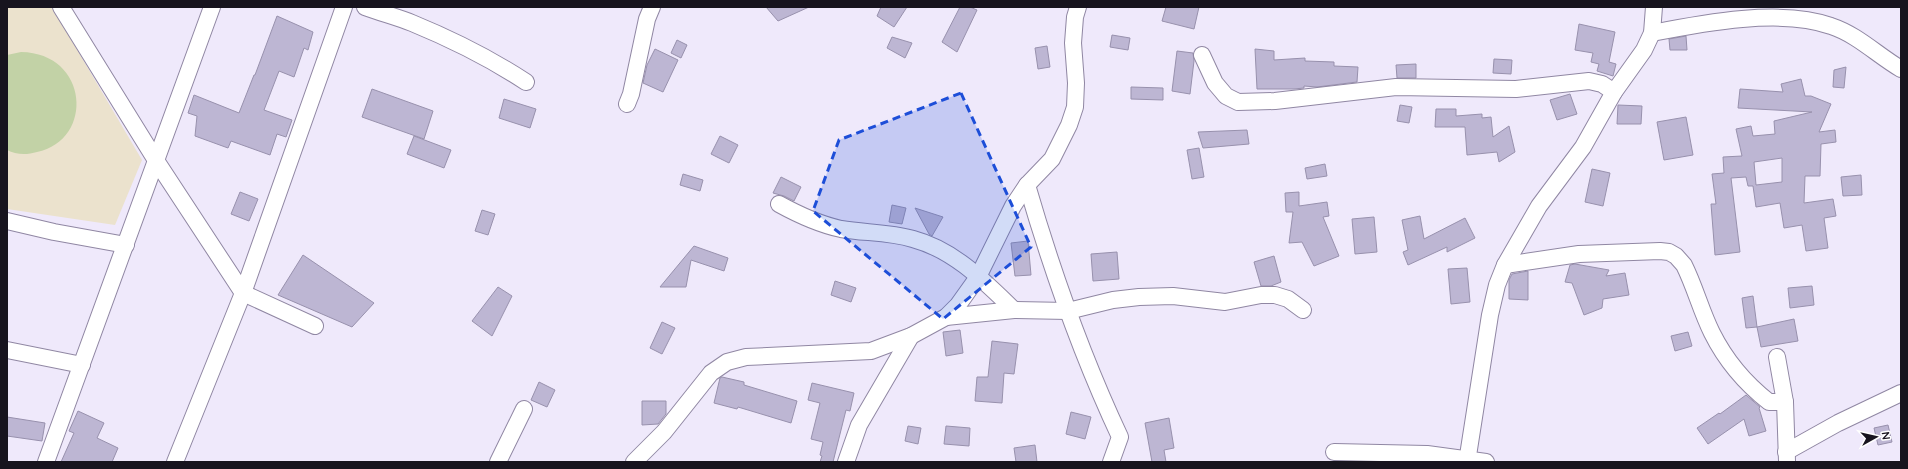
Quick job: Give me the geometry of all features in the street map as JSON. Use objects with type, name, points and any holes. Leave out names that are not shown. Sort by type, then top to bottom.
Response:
[{"type":"street","points":[[61,7],[157,162],[243,293],[315,326]]},
{"type":"street","points":[[46,462],[157,162],[212,7]]},
{"type":"street","points":[[175,462],[243,293],[344,7]]},
{"type":"street","points":[[366,7],[412,23],[439,35],[500,66],[526,82]]},
{"type":"street","points":[[634,462],[664,432],[711,372],[727,362],[746,357],[871,351],[911,336],[946,316],[958,305],[978,277],[998,235],[1026,185],[1052,159],[1070,125],[1075,107],[1076,83],[1073,43],[1075,17],[1078,7]]},
{"type":"street","points":[[1468,460],[1490,315],[1497,285],[1505,265],[1539,206],[1583,147],[1614,92],[1634,66],[1652,33],[1654,7]]},
{"type":"street","points":[[627,104],[631,94],[650,8]]},
{"type":"street","points":[[1652,33],[1735,20],[1782,18],[1808,20],[1831,26],[1856,37],[1901,70]]},
{"type":"street","points":[[1202,55],[1215,83],[1226,96],[1238,102],[1275,101],[1396,87],[1516,89],[1589,81],[1602,84],[1614,92]]},
{"type":"street","points":[[1026,185],[1068,311],[1096,383],[1120,437],[1111,462]]},
{"type":"street","points":[[779,204],[822,225],[858,231],[898,235],[915,239],[941,249],[961,262],[1014,310]]},
{"type":"street","points":[[7,221],[54,232],[126,245]]},
{"type":"street","points":[[1505,265],[1579,254],[1626,251],[1669,252],[1676,256],[1684,265],[1712,334],[1738,371],[1757,393],[1769,402],[1785,402]]},
{"type":"street","points":[[946,316],[1014,310],[1068,311],[1113,300],[1139,297],[1174,296],[1225,302],[1268,295],[1288,299],[1303,310]]},
{"type":"street","points":[[846,462],[859,425],[911,336]]},
{"type":"street","points":[[7,350],[82,365]]},
{"type":"street","points":[[1777,357],[1785,402],[1787,457]]},
{"type":"street","points":[[1787,457],[1838,423],[1901,393]]},
{"type":"street","points":[[498,462],[524,409]]},
{"type":"street","points":[[1334,452],[1400,452],[1486,462]]},
{"type":"highlighted area","points":[[961,93],[1031,247],[943,319],[813,211],[839,140]]},
{"type":"shaded area","points":[[7,7],[52,7],[142,160],[115,225],[7,209]]},
{"type":"green space","points":[[21,52],[44,56],[60,66],[71,81],[76,98],[75,115],[69,131],[56,144],[29,154],[18,154],[7,150],[7,55]]},
{"type":"building","points":[[766,7],[809,7],[778,21]]},
{"type":"building","points":[[881,7],[907,7],[894,27],[877,16]]},
{"type":"building","points":[[960,7],[970,7],[977,10],[957,52],[942,42]]},
{"type":"building","points":[[1166,7],[1199,7],[1194,29],[1162,21]]},
{"type":"building","points":[[277,16],[313,32],[308,50],[304,48],[294,77],[279,71],[264,110],[292,120],[286,137],[277,134],[270,155],[231,141],[228,148],[195,136],[197,116],[188,113],[194,95],[239,113]]},
{"type":"building","points":[[1579,24],[1615,32],[1609,62],[1616,64],[1613,76],[1597,71],[1599,64],[1591,62],[1593,53],[1575,50]]},
{"type":"building","points":[[1112,35],[1130,38],[1128,50],[1110,47]]},
{"type":"building","points":[[1686,36],[1687,50],[1670,50],[1669,39]]},
{"type":"building","points":[[892,37],[912,43],[905,58],[887,48]]},
{"type":"building","points":[[677,40],[687,45],[681,58],[671,53]]},
{"type":"building","points":[[1047,46],[1050,67],[1038,69],[1035,48]]},
{"type":"building","points":[[655,49],[678,60],[663,92],[643,83],[647,65]]},
{"type":"building","points":[[1255,49],[1274,51],[1274,60],[1305,58],[1305,61],[1334,62],[1334,66],[1358,67],[1357,82],[1317,87],[1304,86],[1304,88],[1294,89],[1257,89]]},
{"type":"building","points":[[1177,51],[1193,53],[1194,61],[1190,94],[1172,91]]},
{"type":"building","points":[[1494,59],[1512,60],[1511,74],[1493,73]]},
{"type":"building","points":[[1416,64],[1416,78],[1397,78],[1396,65]]},
{"type":"building","points":[[1846,67],[1844,88],[1833,87],[1834,70]]},
{"type":"building","points":[[1801,79],[1805,96],[1811,96],[1831,104],[1819,132],[1835,130],[1836,142],[1821,144],[1820,176],[1805,176],[1804,203],[1833,199],[1836,216],[1824,218],[1828,248],[1806,251],[1802,225],[1784,228],[1780,203],[1756,207],[1753,186],[1748,186],[1746,177],[1731,178],[1740,252],[1715,255],[1711,204],[1716,204],[1712,174],[1724,173],[1723,157],[1742,156],[1736,129],[1751,126],[1753,136],[1775,134],[1774,121],[1812,112],[1738,108],[1740,89],[1783,92],[1781,84]],"holes":[[[1782,158],[1782,182],[1756,185],[1754,162]]]},
{"type":"building","points":[[1131,87],[1163,88],[1163,100],[1131,99]]},
{"type":"building","points":[[372,89],[433,111],[424,139],[362,117]]},
{"type":"building","points":[[1570,94],[1577,114],[1557,120],[1550,100]]},
{"type":"building","points":[[504,99],[536,109],[530,128],[499,118]]},
{"type":"building","points":[[1400,105],[1412,107],[1409,123],[1397,121]]},
{"type":"building","points":[[1618,105],[1642,106],[1641,124],[1617,124]]},
{"type":"building","points":[[1436,109],[1456,109],[1456,116],[1482,114],[1482,118],[1491,117],[1493,137],[1509,126],[1515,152],[1499,162],[1497,152],[1467,155],[1465,127],[1435,127]]},
{"type":"building","points":[[1686,117],[1693,155],[1664,160],[1657,122]]},
{"type":"building","points":[[1247,130],[1249,144],[1203,148],[1198,132]]},
{"type":"building","points":[[414,136],[451,150],[444,168],[407,154]]},
{"type":"building","points":[[720,136],[738,145],[729,163],[711,154]]},
{"type":"building","points":[[1199,148],[1204,177],[1192,179],[1187,150]]},
{"type":"building","points":[[1325,164],[1327,176],[1307,179],[1305,168]]},
{"type":"building","points":[[1592,169],[1610,173],[1603,206],[1585,202]]},
{"type":"building","points":[[683,174],[703,180],[700,191],[680,185]]},
{"type":"building","points":[[1861,175],[1862,195],[1843,196],[1841,177]]},
{"type":"building","points":[[781,177],[801,187],[794,201],[773,193]]},
{"type":"building","points":[[240,192],[258,199],[249,221],[231,214]]},
{"type":"building","points":[[1299,192],[1299,206],[1327,202],[1329,216],[1323,217],[1339,256],[1314,266],[1302,242],[1289,243],[1293,212],[1286,212],[1285,193]]},
{"type":"building","points":[[892,205],[906,208],[902,224],[889,222]]},
{"type":"building","points":[[915,208],[943,217],[932,236],[929,234]]},
{"type":"building","points":[[482,210],[495,214],[488,235],[475,231]]},
{"type":"building","points":[[1420,216],[1424,239],[1465,218],[1475,238],[1447,252],[1447,247],[1408,265],[1403,252],[1408,250],[1402,220]]},
{"type":"building","points":[[1374,217],[1377,252],[1355,254],[1352,219]]},
{"type":"building","points":[[1028,241],[1031,275],[1015,276],[1011,243]]},
{"type":"building","points":[[694,246],[728,258],[724,271],[691,260],[686,287],[660,287]]},
{"type":"building","points":[[1117,252],[1119,279],[1093,281],[1091,254]]},
{"type":"building","points":[[303,255],[374,303],[352,327],[278,295]]},
{"type":"building","points":[[1274,256],[1281,282],[1271,286],[1261,286],[1254,262]]},
{"type":"building","points":[[1575,264],[1609,270],[1606,276],[1625,273],[1629,295],[1603,299],[1602,308],[1584,315],[1572,283],[1565,282],[1570,265]]},
{"type":"building","points":[[1467,268],[1470,302],[1451,304],[1448,269]]},
{"type":"building","points":[[1528,271],[1528,300],[1509,299],[1509,280],[1512,274]]},
{"type":"building","points":[[835,281],[856,288],[851,302],[831,295]]},
{"type":"building","points":[[1812,286],[1814,305],[1790,308],[1788,288]]},
{"type":"building","points":[[498,287],[512,296],[492,336],[472,321]]},
{"type":"building","points":[[1753,296],[1757,327],[1746,328],[1742,298]]},
{"type":"building","points":[[1794,319],[1798,341],[1761,347],[1757,327]]},
{"type":"building","points":[[662,322],[675,328],[662,354],[650,348]]},
{"type":"building","points":[[960,330],[963,353],[946,356],[943,332]]},
{"type":"building","points":[[1688,332],[1692,346],[1675,351],[1671,336]]},
{"type":"building","points":[[992,341],[1018,344],[1014,374],[1004,373],[1002,403],[975,401],[977,377],[988,377]]},
{"type":"building","points":[[722,377],[744,382],[744,385],[797,401],[791,423],[738,407],[737,409],[714,403],[720,378]]},
{"type":"building","points":[[539,382],[555,390],[547,407],[531,400]]},
{"type":"building","points":[[812,383],[854,393],[850,411],[846,410],[833,462],[820,462],[823,442],[811,439],[820,403],[808,400]]},
{"type":"building","points":[[1746,395],[1760,407],[1759,408],[1766,431],[1749,436],[1744,419],[1708,444],[1697,428],[1719,413],[1720,414]]},
{"type":"building","points":[[642,401],[666,401],[666,414],[658,424],[642,425]]},
{"type":"building","points":[[78,411],[104,423],[97,438],[118,448],[112,462],[61,462],[74,433],[69,431]]},
{"type":"building","points":[[1071,412],[1091,417],[1085,439],[1066,434]]},
{"type":"building","points":[[7,417],[45,423],[42,441],[7,436]]},
{"type":"building","points":[[1169,418],[1174,448],[1164,450],[1166,462],[1152,462],[1145,423]]},
{"type":"building","points":[[1888,425],[1892,442],[1878,445],[1874,428]]},
{"type":"building","points":[[908,426],[921,428],[918,444],[905,441]]},
{"type":"building","points":[[946,426],[970,428],[969,446],[944,444]]},
{"type":"building","points":[[1035,445],[1037,462],[1016,462],[1014,448]]}]
